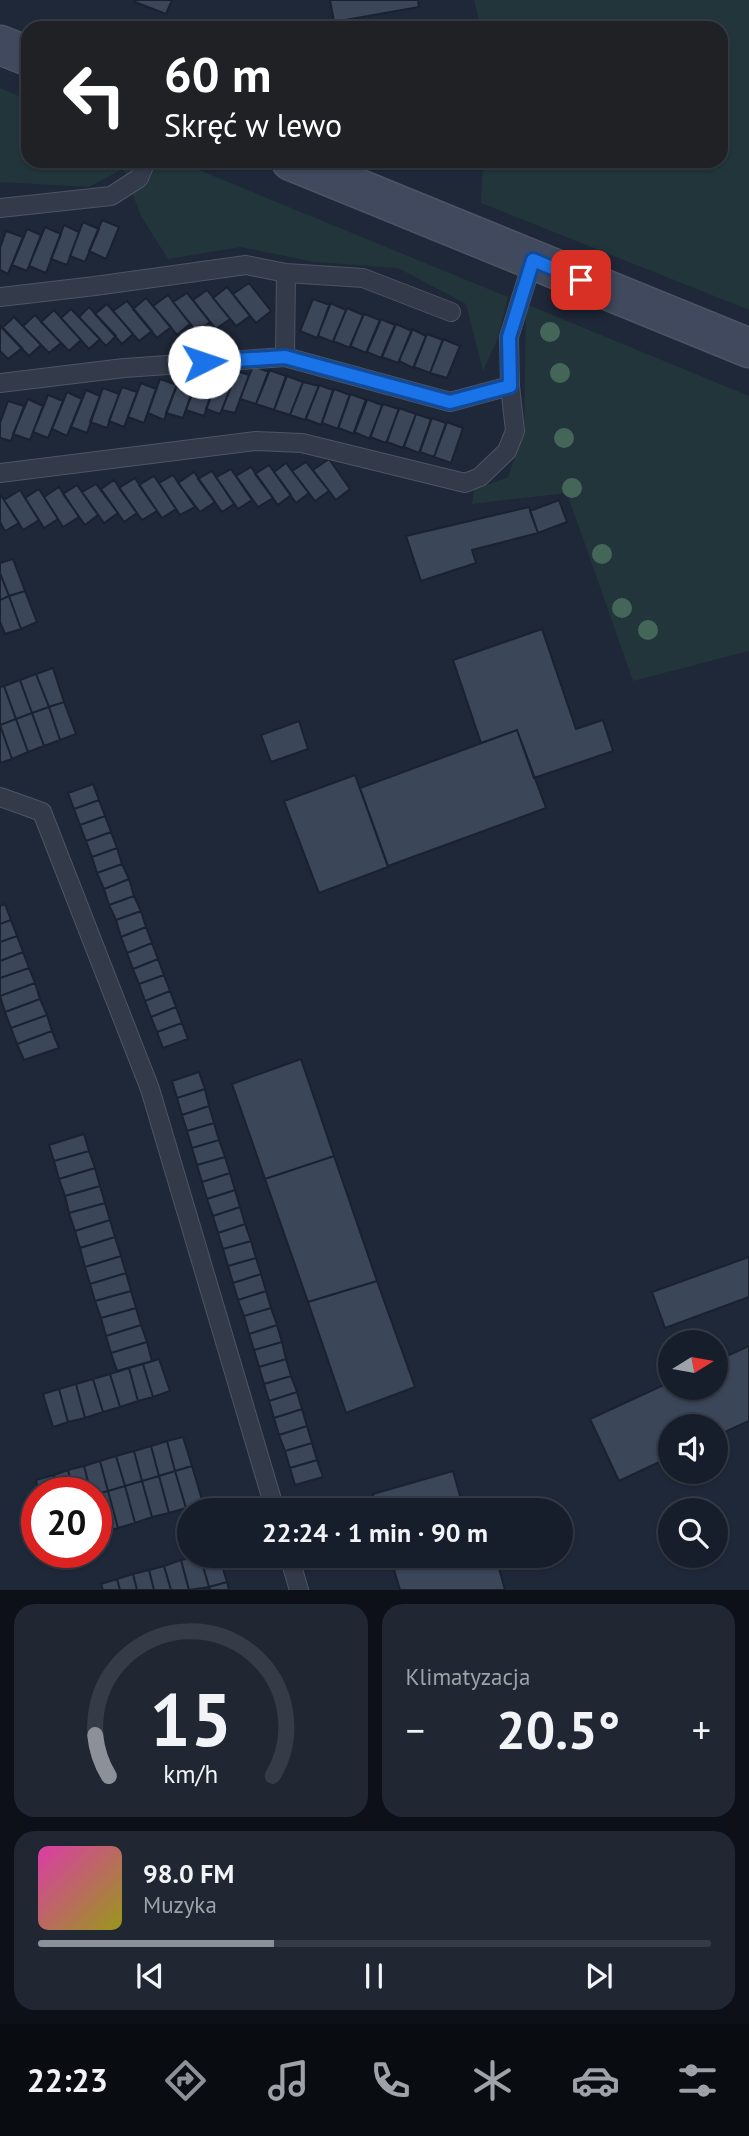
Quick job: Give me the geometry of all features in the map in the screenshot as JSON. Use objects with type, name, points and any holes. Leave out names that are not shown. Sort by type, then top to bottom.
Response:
[{"type":"street","points":[[0,45],[21,53]]},
{"type":"street","points":[[309,168],[749,348]]},
{"type":"lane","points":[[0,208],[111,196],[139,178],[143,168]]},
{"type":"lane","points":[[0,473],[256,441],[302,443],[465,483],[480,477],[507,451],[515,431],[510,386],[509,337],[533,260]]},
{"type":"lane","points":[[0,297],[246,265],[286,273],[363,278],[451,312]]},
{"type":"lane","points":[[285,357],[286,273]]},
{"type":"lane","points":[[0,383],[124,368],[285,357],[450,402],[510,386]]},
{"type":"lane","points":[[0,797],[42,813],[150,1089],[271,1498]]},
{"type":"lane","points":[[293,1568],[299,1590]]},
{"type":"green space","points":[[474,0],[749,0],[749,310],[481,203],[483,168],[728,168],[728,21],[479,21]]},
{"type":"green space","points":[[0,88],[21,97],[21,168],[194,168],[508,297],[498,338],[483,371],[466,304],[398,268],[314,262],[241,247],[168,259],[141,216],[123,169],[89,187],[0,182]]},
{"type":"green space","points":[[526,304],[749,396],[749,651],[633,681],[567,493],[472,504],[474,490],[508,477],[524,432]]},
{"type":"building","points":[[135,0],[172,0],[166,14]]},
{"type":"building","points":[[330,0],[418,0],[419,7],[334,21]]},
{"type":"building","points":[[102,220],[119,227],[106,259],[89,251]]},
{"type":"building","points":[[83,222],[99,229],[85,262],[70,256]]},
{"type":"building","points":[[64,225],[79,232],[67,265],[51,259]]},
{"type":"building","points":[[45,227],[61,234],[46,273],[29,266]]},
{"type":"building","points":[[27,229],[41,235],[27,271],[12,265]]},
{"type":"building","points":[[6,231],[23,237],[8,274],[0,270],[0,248]]},
{"type":"building","points":[[249,283],[271,311],[256,323],[233,294]]},
{"type":"building","points":[[227,287],[250,316],[236,326],[213,298]]},
{"type":"building","points":[[207,290],[230,319],[216,329],[193,300]]},
{"type":"building","points":[[187,293],[210,322],[197,332],[173,302]]},
{"type":"building","points":[[168,295],[190,324],[177,335],[153,306]]},
{"type":"building","points":[[146,298],[171,327],[157,338],[133,309]]},
{"type":"building","points":[[313,299],[330,305],[317,338],[300,331]]},
{"type":"building","points":[[127,301],[152,331],[139,341],[113,311]]},
{"type":"building","points":[[330,303],[346,310],[333,342],[318,336]]},
{"type":"building","points":[[107,304],[133,334],[122,344],[95,314]]},
{"type":"building","points":[[89,307],[116,336],[106,346],[79,317]]},
{"type":"building","points":[[347,308],[363,315],[350,348],[333,341]]},
{"type":"building","points":[[71,309],[100,339],[89,349],[61,318]]},
{"type":"building","points":[[54,310],[81,340],[69,351],[41,322]]},
{"type":"building","points":[[364,314],[380,320],[366,353],[350,346]]},
{"type":"building","points":[[35,315],[61,343],[49,353],[23,326]]},
{"type":"building","points":[[14,317],[41,345],[29,356],[2,328]]},
{"type":"building","points":[[381,319],[395,325],[381,358],[367,352]]},
{"type":"building","points":[[396,324],[412,331],[398,363],[382,357]]},
{"type":"building","points":[[0,325],[22,348],[8,359],[0,351]]},
{"type":"building","points":[[412,329],[426,336],[413,368],[399,361]]},
{"type":"building","points":[[427,334],[443,340],[430,373],[414,367]]},
{"type":"building","points":[[443,339],[460,346],[447,378],[430,373]]},
{"type":"building","points":[[253,366],[269,372],[256,404],[240,399]]},
{"type":"building","points":[[269,370],[286,376],[274,410],[256,404]]},
{"type":"building","points":[[237,371],[249,375],[235,413],[222,410]]},
{"type":"building","points":[[219,374],[234,379],[220,414],[206,409]]},
{"type":"building","points":[[199,376],[216,382],[204,416],[186,410]]},
{"type":"building","points":[[287,376],[303,382],[290,415],[274,410]]},
{"type":"building","points":[[160,379],[177,385],[164,420],[148,413]]},
{"type":"building","points":[[179,379],[195,383],[183,418],[166,413]]},
{"type":"building","points":[[303,382],[319,386],[305,420],[290,415]]},
{"type":"building","points":[[141,383],[156,389],[144,423],[128,417]]},
{"type":"building","points":[[319,385],[333,390],[321,425],[306,419]]},
{"type":"building","points":[[122,387],[137,392],[124,427],[109,421]]},
{"type":"building","points":[[103,388],[119,394],[107,428],[90,422]]},
{"type":"building","points":[[334,389],[350,395],[338,429],[322,423]]},
{"type":"building","points":[[86,390],[100,396],[87,433],[71,427]]},
{"type":"building","points":[[67,392],[82,399],[67,436],[52,429]]},
{"type":"building","points":[[350,394],[367,400],[354,434],[338,428]]},
{"type":"building","points":[[48,395],[63,401],[48,438],[33,432]]},
{"type":"building","points":[[28,399],[43,406],[30,440],[13,434]]},
{"type":"building","points":[[366,399],[382,405],[370,439],[354,432]]},
{"type":"building","points":[[8,401],[24,406],[11,441],[0,438],[0,423]]},
{"type":"building","points":[[383,404],[399,409],[386,443],[370,437]]},
{"type":"building","points":[[399,408],[416,414],[403,448],[387,442]]},
{"type":"building","points":[[416,414],[431,419],[419,453],[404,447]]},
{"type":"building","points":[[432,418],[446,423],[434,457],[420,452]]},
{"type":"building","points":[[447,422],[463,428],[451,463],[434,457]]},
{"type":"building","points":[[329,459],[350,489],[336,500],[313,470]]},
{"type":"building","points":[[306,462],[329,491],[315,501],[292,471]]},
{"type":"building","points":[[286,463],[309,493],[296,503],[274,472]]},
{"type":"building","points":[[269,465],[291,495],[278,505],[255,474]]},
{"type":"building","points":[[251,467],[273,498],[258,507],[236,476]]},
{"type":"building","points":[[231,469],[252,500],[238,509],[216,477]]},
{"type":"building","points":[[212,471],[234,504],[222,512],[198,479]]},
{"type":"building","points":[[194,472],[215,502],[200,512],[178,483]]},
{"type":"building","points":[[173,475],[195,507],[180,515],[159,483]]},
{"type":"building","points":[[154,476],[176,509],[162,518],[139,485]]},
{"type":"building","points":[[135,478],[157,511],[142,520],[119,488]]},
{"type":"building","points":[[114,480],[137,513],[124,522],[101,489]]},
{"type":"building","points":[[96,484],[118,513],[104,523],[82,492]]},
{"type":"building","points":[[77,485],[98,515],[85,525],[63,494]]},
{"type":"building","points":[[59,487],[79,517],[63,527],[44,497]]},
{"type":"building","points":[[39,489],[58,519],[44,528],[25,498]]},
{"type":"building","points":[[20,490],[39,520],[23,530],[4,500]]},
{"type":"building","points":[[0,494],[19,523],[5,531],[0,522]]},
{"type":"building","points":[[559,500],[567,522],[538,533],[530,511]]},
{"type":"building","points":[[529,507],[538,533],[472,550],[476,563],[421,581],[406,536]]},
{"type":"building","points":[[13,559],[25,591],[9,596],[0,573],[0,563]]},
{"type":"building","points":[[0,573],[9,596],[0,600]]},
{"type":"building","points":[[25,591],[37,622],[21,629],[9,596]]},
{"type":"building","points":[[9,596],[21,629],[5,634],[0,622],[0,600]]},
{"type":"building","points":[[542,629],[576,729],[603,720],[613,751],[534,778],[517,730],[481,743],[453,660]]},
{"type":"building","points":[[53,668],[64,702],[49,707],[36,674]]},
{"type":"building","points":[[36,674],[49,707],[32,713],[20,680]]},
{"type":"building","points":[[20,680],[32,713],[16,719],[4,686]]},
{"type":"building","points":[[4,686],[16,719],[0,725],[0,687]]},
{"type":"building","points":[[64,702],[76,734],[60,740],[49,707]]},
{"type":"building","points":[[49,707],[60,740],[44,746],[32,713]]},
{"type":"building","points":[[32,713],[44,746],[28,752],[16,719]]},
{"type":"building","points":[[16,719],[28,752],[12,759],[0,725]]},
{"type":"building","points":[[299,721],[308,749],[271,762],[261,735]]},
{"type":"building","points":[[0,725],[12,759],[0,763]]},
{"type":"building","points":[[517,730],[546,808],[388,866],[360,788]]},
{"type":"building","points":[[355,775],[388,867],[319,893],[284,801]]},
{"type":"building","points":[[93,784],[99,800],[74,809],[68,793]]},
{"type":"building","points":[[99,800],[105,816],[80,825],[74,809]]},
{"type":"building","points":[[105,816],[111,832],[86,841],[80,825]]},
{"type":"building","points":[[111,832],[117,848],[92,857],[86,841]]},
{"type":"building","points":[[117,848],[122,864],[97,873],[92,857]]},
{"type":"building","points":[[122,864],[129,879],[104,889],[97,873]]},
{"type":"building","points":[[129,879],[134,896],[109,905],[104,889]]},
{"type":"building","points":[[134,896],[141,911],[116,920],[109,905]]},
{"type":"building","points":[[5,904],[11,920],[0,924],[0,906]]},
{"type":"building","points":[[141,911],[146,927],[121,937],[116,920]]},
{"type":"building","points":[[11,920],[17,936],[0,942],[0,924]]},
{"type":"building","points":[[146,927],[152,943],[127,953],[121,937]]},
{"type":"building","points":[[17,936],[23,952],[0,961],[0,942]]},
{"type":"building","points":[[152,943],[158,959],[133,969],[127,953]]},
{"type":"building","points":[[23,952],[29,968],[0,978],[0,961]]},
{"type":"building","points":[[158,959],[164,975],[139,984],[133,969]]},
{"type":"building","points":[[29,968],[35,983],[0,996],[0,978]]},
{"type":"building","points":[[164,975],[170,991],[145,1001],[139,984]]},
{"type":"building","points":[[35,983],[40,999],[5,1012],[0,996]]},
{"type":"building","points":[[170,991],[176,1007],[151,1017],[145,1001]]},
{"type":"building","points":[[40,999],[47,1015],[11,1028],[5,1012]]},
{"type":"building","points":[[176,1007],[182,1023],[157,1032],[151,1017]]},
{"type":"building","points":[[47,1015],[52,1031],[17,1044],[11,1028]]},
{"type":"building","points":[[182,1023],[188,1039],[163,1048],[157,1032]]},
{"type":"building","points":[[52,1031],[59,1048],[24,1060],[17,1044]]},
{"type":"building","points":[[301,1059],[334,1156],[265,1179],[232,1084]]},
{"type":"building","points":[[199,1072],[205,1089],[177,1098],[172,1081]]},
{"type":"building","points":[[205,1089],[209,1106],[182,1115],[177,1098]]},
{"type":"building","points":[[209,1106],[214,1123],[187,1131],[182,1115]]},
{"type":"building","points":[[214,1123],[219,1140],[192,1148],[187,1131]]},
{"type":"building","points":[[84,1134],[89,1151],[54,1161],[49,1145]]},
{"type":"building","points":[[219,1140],[225,1157],[197,1165],[192,1148]]},
{"type":"building","points":[[89,1151],[95,1168],[59,1179],[54,1161]]},
{"type":"building","points":[[334,1156],[377,1281],[308,1302],[265,1179]]},
{"type":"building","points":[[225,1157],[230,1173],[202,1182],[197,1165]]},
{"type":"building","points":[[95,1168],[100,1186],[65,1196],[59,1179]]},
{"type":"building","points":[[230,1173],[235,1190],[207,1199],[202,1182]]},
{"type":"building","points":[[100,1186],[105,1203],[69,1213],[65,1196]]},
{"type":"building","points":[[235,1190],[240,1207],[213,1216],[207,1199]]},
{"type":"building","points":[[105,1203],[110,1220],[75,1231],[69,1213]]},
{"type":"building","points":[[240,1207],[245,1224],[218,1233],[213,1216]]},
{"type":"building","points":[[110,1220],[115,1237],[80,1248],[75,1231]]},
{"type":"building","points":[[245,1224],[251,1241],[223,1249],[218,1233]]},
{"type":"building","points":[[115,1237],[121,1256],[85,1267],[80,1248]]},
{"type":"building","points":[[251,1241],[256,1258],[228,1266],[223,1249]]},
{"type":"building","points":[[121,1256],[126,1273],[90,1284],[85,1267]]},
{"type":"building","points":[[749,1257],[749,1297],[665,1328],[652,1292]]},
{"type":"building","points":[[256,1258],[261,1274],[233,1283],[228,1266]]},
{"type":"building","points":[[126,1273],[131,1291],[95,1301],[90,1284]]},
{"type":"building","points":[[261,1274],[266,1291],[238,1300],[233,1283]]},
{"type":"building","points":[[377,1281],[415,1387],[346,1413],[308,1302]]},
{"type":"building","points":[[131,1291],[136,1308],[101,1318],[95,1301]]},
{"type":"building","points":[[266,1291],[271,1308],[244,1316],[238,1300]]},
{"type":"building","points":[[136,1308],[141,1325],[106,1336],[101,1318]]},
{"type":"building","points":[[271,1308],[277,1325],[249,1334],[244,1316]]},
{"type":"building","points":[[141,1325],[147,1342],[111,1353],[106,1336]]},
{"type":"building","points":[[277,1325],[282,1342],[254,1350],[249,1334]]},
{"type":"building","points":[[147,1342],[152,1361],[117,1371],[111,1353]]},
{"type":"building","points":[[282,1342],[286,1359],[259,1367],[254,1350]]},
{"type":"building","points":[[749,1346],[749,1421],[728,1431],[728,1414],[658,1414],[658,1463],[619,1481],[590,1419],[658,1388],[658,1400],[728,1400],[728,1356]]},
{"type":"building","points":[[159,1359],[170,1391],[153,1397],[143,1364]]},
{"type":"building","points":[[286,1359],[291,1376],[264,1384],[259,1367]]},
{"type":"building","points":[[143,1364],[153,1397],[138,1401],[129,1368]]},
{"type":"building","points":[[129,1368],[138,1401],[120,1407],[110,1374]]},
{"type":"building","points":[[110,1374],[120,1407],[103,1412],[93,1379]]},
{"type":"building","points":[[291,1376],[297,1392],[269,1401],[264,1384]]},
{"type":"building","points":[[93,1379],[103,1412],[85,1418],[76,1384]]},
{"type":"building","points":[[76,1384],[85,1418],[68,1422],[59,1389]]},
{"type":"building","points":[[59,1389],[68,1422],[53,1427],[43,1394]]},
{"type":"building","points":[[297,1392],[302,1409],[274,1418],[269,1401]]},
{"type":"building","points":[[302,1409],[307,1426],[279,1435],[274,1418]]},
{"type":"building","points":[[307,1426],[312,1443],[285,1451],[279,1435]]},
{"type":"building","points":[[183,1437],[192,1466],[175,1471],[167,1441]]},
{"type":"building","points":[[167,1441],[175,1471],[159,1476],[151,1446]]},
{"type":"building","points":[[312,1443],[317,1460],[290,1468],[285,1451]]},
{"type":"building","points":[[151,1446],[159,1476],[142,1481],[134,1451]]},
{"type":"building","points":[[134,1451],[142,1481],[125,1486],[116,1456]]},
{"type":"building","points":[[116,1456],[125,1486],[112,1490],[112,1477],[104,1477],[100,1461]]},
{"type":"building","points":[[317,1460],[323,1477],[295,1485],[290,1468]]},
{"type":"building","points":[[100,1461],[104,1477],[87,1477],[84,1466]]},
{"type":"building","points":[[84,1466],[87,1477],[70,1477],[68,1470]]},
{"type":"building","points":[[192,1466],[202,1498],[183,1498],[175,1471]]},
{"type":"building","points":[[68,1470],[70,1477],[55,1477]]},
{"type":"building","points":[[175,1471],[183,1498],[177,1498],[177,1511],[169,1513],[159,1476]]},
{"type":"building","points":[[453,1471],[461,1498],[374,1498],[373,1494]]},
{"type":"building","points":[[159,1476],[169,1513],[152,1517],[142,1481]]},
{"type":"building","points":[[142,1481],[152,1517],[135,1523],[125,1486]]},
{"type":"building","points":[[125,1486],[135,1523],[118,1528],[112,1506],[112,1490]]},
{"type":"building","points":[[112,1506],[118,1528],[112,1530]]},
{"type":"building","points":[[177,1561],[177,1568],[183,1568],[189,1590],[171,1590],[164,1566]]},
{"type":"building","points":[[164,1566],[171,1590],[154,1590],[149,1570]]},
{"type":"building","points":[[183,1568],[203,1568],[209,1587],[189,1590]]},
{"type":"building","points":[[203,1568],[223,1568],[227,1582],[209,1587]]},
{"type":"building","points":[[394,1568],[499,1568],[505,1590],[400,1590]]},
{"type":"building","points":[[149,1570],[154,1590],[137,1590],[133,1574]]},
{"type":"building","points":[[133,1574],[137,1590],[120,1590],[117,1579]]},
{"type":"building","points":[[117,1579],[120,1590],[103,1590],[101,1584]]},
{"type":"building","points":[[227,1582],[229,1590],[210,1590],[209,1587]]},
{"type":"route","points":[[204,362],[285,357],[450,402],[510,386],[509,337],[533,260],[581,280]]}]
